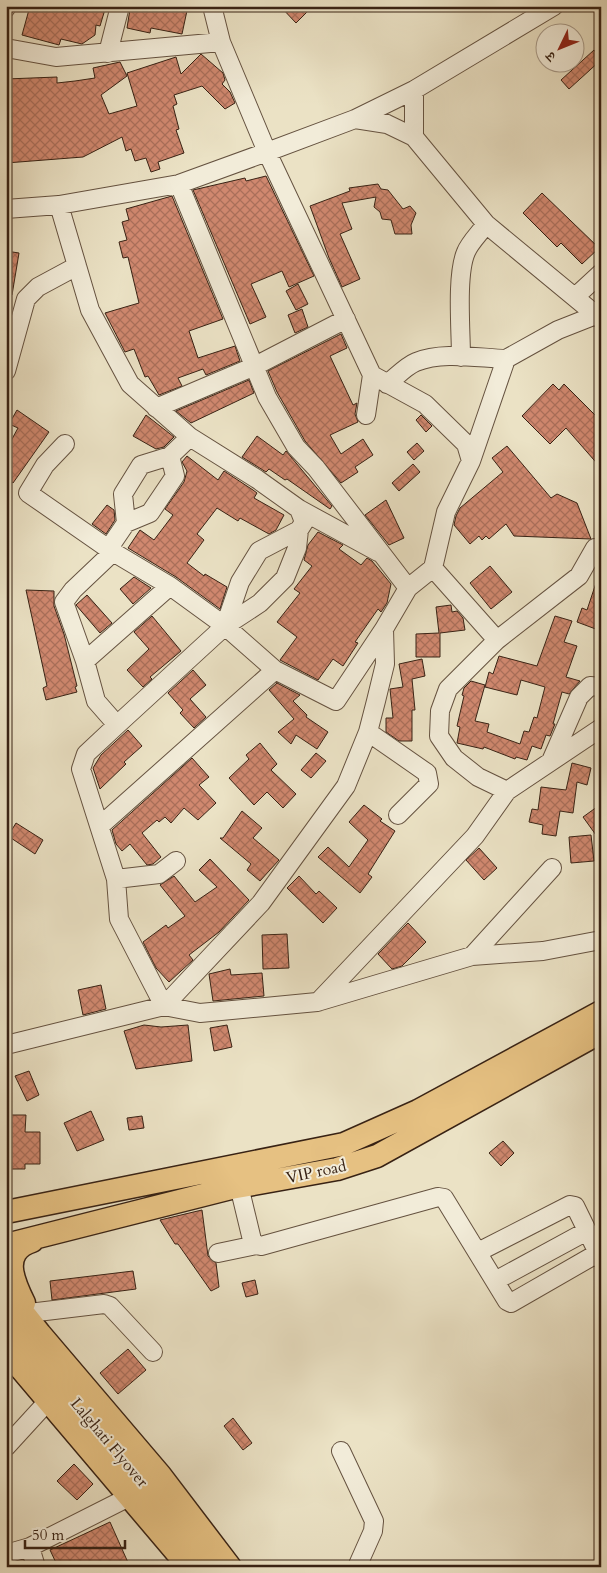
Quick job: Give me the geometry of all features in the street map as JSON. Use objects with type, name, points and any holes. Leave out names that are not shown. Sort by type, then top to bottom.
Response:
[{"type":"main road","name":"VIP road","points":[[13,1207],[344,1144],[418,1111],[601,1012]]},
{"type":"main road","name":"VIP road","points":[[6,1245],[78,1225],[239,1186],[337,1169],[377,1156],[601,1032]]},
{"type":"main road","points":[[40,1334],[11,1276],[12,1258],[23,1243],[78,1225]]},
{"type":"main road","points":[[6,1291],[40,1334],[160,1475],[230,1567]]},
{"type":"main road","name":"Lalghati Flyover","points":[[6,1321],[123,1456],[210,1567]]},
{"type":"main road","points":[[6,1351],[131,1496],[189,1567]]},
{"type":"street","points":[[108,53],[120,6]]},
{"type":"street","points":[[212,6],[221,42],[266,152],[372,375],[366,415]]},
{"type":"street","points":[[6,208],[59,205],[180,184],[355,119],[414,90],[554,6]]},
{"type":"street","points":[[6,48],[56,57],[221,42]]},
{"type":"street","points":[[414,90],[414,137]]},
{"type":"street","points":[[355,119],[387,124],[414,137],[486,224],[599,317]]},
{"type":"street","points":[[180,184],[266,396],[296,447],[316,468],[408,588]]},
{"type":"street","points":[[59,205],[90,310],[130,384],[190,437],[258,479],[299,509],[383,555]]},
{"type":"street","points":[[460,357],[464,258],[467,250],[486,224]]},
{"type":"street","points":[[6,371],[26,299],[38,287],[77,266]]},
{"type":"street","points":[[575,298],[601,273]]},
{"type":"street","points":[[388,384],[414,362],[443,357],[506,360],[558,330],[599,317]]},
{"type":"street","points":[[156,408],[255,366],[346,319]]},
{"type":"street","points":[[65,444],[45,465],[28,493],[111,550],[170,586],[225,626],[275,670],[336,701],[384,629],[408,588],[433,568],[446,512],[471,462],[506,360]]},
{"type":"street","points":[[372,375],[425,404],[466,444],[471,462]]},
{"type":"street","points":[[118,725],[96,701],[85,661],[64,602],[111,550],[126,523],[123,494],[141,465],[170,456],[190,437]]},
{"type":"street","points":[[126,523],[150,513],[175,476],[170,456]]},
{"type":"street","points":[[164,1006],[119,920],[116,879],[101,825],[81,768],[86,754],[225,626],[260,603],[285,578],[297,548],[299,530],[304,522],[299,509]]},
{"type":"street","points":[[225,626],[240,582],[259,552],[299,530]]},
{"type":"street","points":[[507,791],[478,777],[454,758],[439,736],[440,711],[448,689],[497,640],[579,576],[595,548]]},
{"type":"street","points":[[433,568],[497,640]]},
{"type":"street","points":[[85,661],[170,586]]},
{"type":"street","points":[[164,1006],[261,903],[346,786],[368,732],[385,664],[384,629]]},
{"type":"street","points":[[101,825],[275,670]]},
{"type":"street","points":[[552,761],[579,697],[590,686],[601,687]]},
{"type":"street","points":[[317,1002],[475,836],[507,791],[601,728]]},
{"type":"street","points":[[368,732],[427,773],[429,784],[398,815]]},
{"type":"street","points":[[116,879],[159,874],[176,861]]},
{"type":"street","points":[[472,956],[552,868]]},
{"type":"street","points":[[6,1045],[164,1006],[200,1013],[317,1002],[472,956],[543,952],[601,940]]},
{"type":"street","points":[[239,1186],[252,1240],[256,1245]]},
{"type":"street","points":[[218,1253],[256,1245],[262,1246],[438,1197],[448,1202],[507,1301],[516,1302],[599,1256],[575,1206],[570,1205],[478,1252]]},
{"type":"street","points":[[495,1280],[587,1230]]},
{"type":"street","points":[[29,1313],[104,1304],[110,1306],[153,1352]]},
{"type":"street","points":[[6,1447],[49,1400]]},
{"type":"street","points":[[341,1451],[374,1521],[373,1531],[357,1567]]},
{"type":"street","points":[[6,1554],[30,1547],[131,1496]]},
{"type":"street","points":[[30,1547],[36,1567]]},
{"type":"building","points":[[30,6],[106,6],[100,26],[96,25],[95,35],[82,44],[61,39],[59,45],[22,35]]},
{"type":"building","points":[[136,6],[188,6],[182,34],[151,28],[150,33],[127,28],[130,9],[135,10]]},
{"type":"building","points":[[280,6],[313,6],[296,23]]},
{"type":"building","points":[[594,50],[601,60],[569,89],[561,80],[570,72],[584,72],[584,59]]},
{"type":"building","points":[[201,54],[223,73],[225,80],[222,84],[230,92],[235,103],[225,109],[202,86],[174,95],[177,104],[173,106],[179,129],[176,130],[184,153],[158,162],[160,169],[151,172],[146,158],[135,161],[131,149],[126,151],[122,137],[83,157],[6,163],[6,79],[57,77],[57,83],[75,81],[95,78],[93,68],[120,62],[127,76],[101,95],[109,114],[137,106],[127,73],[176,57],[181,74]]},
{"type":"building","points":[[266,176],[314,276],[289,287],[282,271],[251,284],[266,317],[250,324],[193,190],[245,178],[246,181]]},
{"type":"building","points":[[378,184],[381,189],[388,190],[403,209],[410,206],[416,213],[411,225],[412,234],[395,234],[391,220],[382,219],[380,212],[374,207],[376,197],[342,203],[352,229],[340,234],[360,279],[342,287],[310,206],[350,191],[349,188]]},
{"type":"building","points":[[542,193],[599,248],[582,264],[561,243],[557,247],[523,213]]},
{"type":"building","points":[[172,196],[223,319],[189,331],[198,358],[235,346],[240,361],[206,375],[203,369],[178,378],[182,386],[159,395],[148,376],[145,377],[134,349],[125,352],[105,313],[139,303],[128,257],[123,258],[119,242],[127,240],[122,222],[129,220],[126,209]]},
{"type":"building","points":[[6,251],[19,253],[12,295],[6,294]]},
{"type":"building","points":[[298,284],[308,304],[296,310],[286,291]]},
{"type":"building","points":[[302,309],[308,327],[295,333],[288,315]]},
{"type":"building","points":[[341,334],[347,348],[330,356],[353,405],[357,403],[355,414],[358,422],[330,435],[341,454],[363,439],[373,455],[355,467],[358,472],[341,483],[305,441],[277,392],[268,371]]},
{"type":"building","points":[[249,380],[254,393],[191,423],[176,411]]},
{"type":"building","points":[[553,384],[559,390],[564,384],[601,421],[601,468],[566,428],[550,444],[522,416]]},
{"type":"building","points":[[17,410],[49,432],[13,483],[6,479],[6,450],[18,428],[9,424]]},
{"type":"building","points":[[146,415],[174,437],[164,447],[156,449],[133,436]]},
{"type":"building","points":[[421,415],[432,426],[426,432],[416,420]]},
{"type":"building","points":[[257,436],[283,455],[286,451],[332,506],[330,509],[287,479],[285,480],[269,469],[266,472],[242,457]]},
{"type":"building","points":[[417,443],[424,451],[414,460],[407,452]]},
{"type":"building","points":[[507,446],[551,498],[557,494],[577,503],[591,539],[514,536],[506,524],[489,539],[486,536],[482,540],[479,536],[470,544],[454,525],[456,516],[460,508],[503,472],[492,458]]},
{"type":"building","points":[[187,456],[218,480],[224,471],[257,493],[254,498],[284,515],[276,530],[269,534],[240,518],[238,521],[217,508],[197,534],[204,540],[187,563],[204,576],[205,574],[227,587],[220,609],[176,577],[128,548],[140,530],[154,540],[173,515],[165,509],[184,482],[187,471],[182,462]]},
{"type":"building","points":[[413,464],[420,472],[399,491],[392,483]]},
{"type":"building","points":[[386,500],[404,538],[389,545],[365,515]]},
{"type":"building","points":[[107,505],[114,510],[115,520],[106,534],[92,524]]},
{"type":"building","points":[[318,532],[343,545],[339,549],[361,565],[367,558],[372,561],[391,584],[387,603],[381,612],[378,609],[355,642],[358,643],[343,666],[333,659],[318,680],[280,660],[297,637],[277,622],[300,593],[294,589],[312,566],[304,560],[308,545]]},
{"type":"building","points":[[490,566],[512,592],[491,609],[470,583]]},
{"type":"building","points":[[599,574],[601,574],[601,631],[577,622],[582,608],[587,610]]},
{"type":"building","points":[[134,577],[151,588],[133,604],[120,589]]},
{"type":"building","points":[[26,590],[54,591],[54,606],[64,634],[77,692],[46,700],[43,688],[47,686]]},
{"type":"building","points":[[87,595],[112,623],[100,633],[76,605]]},
{"type":"building","points":[[451,605],[452,612],[457,611],[463,618],[465,630],[440,633],[440,657],[416,657],[416,634],[439,633],[436,607]]},
{"type":"building","points":[[152,616],[181,651],[150,677],[152,679],[143,687],[127,670],[149,649],[134,632]]},
{"type":"building","points":[[555,616],[572,621],[564,642],[577,646],[566,677],[580,681],[569,694],[562,692],[553,724],[555,724],[550,736],[546,735],[541,749],[532,746],[527,760],[516,757],[515,759],[484,747],[483,749],[457,743],[460,727],[457,726],[464,696],[462,695],[464,688],[471,681],[485,685],[475,721],[489,724],[487,732],[520,744],[524,731],[529,732],[534,717],[537,718],[545,687],[521,680],[517,695],[485,687],[489,672],[493,674],[499,656],[537,666]]},
{"type":"building","points":[[422,659],[425,676],[412,679],[415,710],[412,710],[412,741],[399,741],[386,732],[386,718],[393,718],[390,689],[403,687],[399,664]]},
{"type":"building","points":[[193,670],[206,685],[190,699],[206,717],[194,728],[180,713],[183,710],[168,693]]},
{"type":"building","points":[[277,683],[300,695],[293,701],[307,715],[306,717],[328,732],[317,749],[296,735],[291,744],[278,732],[294,719],[269,690]]},
{"type":"building","points":[[128,730],[142,746],[124,762],[126,764],[100,789],[93,768],[101,755]]},
{"type":"building","points":[[260,743],[277,764],[271,770],[296,794],[283,808],[267,792],[254,805],[229,778],[249,759],[246,755]]},
{"type":"building","points":[[316,753],[326,761],[311,778],[301,770]]},
{"type":"building","points":[[192,758],[209,777],[199,785],[216,803],[198,820],[184,808],[171,823],[165,817],[159,822],[157,820],[142,833],[161,857],[153,864],[147,865],[130,844],[122,851],[116,844],[112,830]]},
{"type":"building","points":[[572,763],[591,768],[587,785],[577,782],[573,813],[560,811],[556,836],[542,834],[543,825],[529,822],[532,809],[538,810],[541,787],[566,790]]},
{"type":"building","points":[[601,804],[601,842],[583,817]]},
{"type":"building","points":[[364,805],[382,819],[380,821],[395,831],[368,874],[372,877],[360,893],[318,857],[328,847],[349,867],[368,840],[349,822]]},
{"type":"building","points":[[242,811],[262,828],[253,838],[279,860],[260,881],[247,870],[251,864],[220,838],[223,838]]},
{"type":"building","points":[[16,823],[43,840],[35,854],[8,836]]},
{"type":"building","points":[[591,835],[594,861],[571,863],[569,837]]},
{"type":"building","points":[[479,848],[497,868],[484,880],[466,860]]},
{"type":"building","points":[[210,859],[249,900],[219,932],[189,955],[193,960],[169,982],[156,968],[143,942],[166,925],[168,928],[185,916],[160,885],[174,876],[195,902],[217,887],[199,870]]},
{"type":"building","points":[[299,876],[316,894],[319,891],[337,908],[323,923],[287,888]]},
{"type":"building","points":[[408,923],[426,942],[402,966],[392,969],[378,954]]},
{"type":"building","points":[[287,934],[289,968],[263,969],[262,935]]},
{"type":"building","points":[[230,969],[231,975],[262,973],[264,996],[213,1001],[209,974]]},
{"type":"building","points":[[101,985],[106,1009],[83,1015],[78,990]]},
{"type":"building","points":[[144,1025],[161,1027],[188,1025],[192,1061],[136,1069],[124,1031]]},
{"type":"building","points":[[227,1025],[232,1047],[214,1051],[210,1028]]},
{"type":"building","points":[[29,1071],[39,1095],[27,1101],[15,1076]]},
{"type":"building","points":[[91,1111],[104,1140],[77,1151],[64,1123]]},
{"type":"building","points":[[11,1115],[26,1115],[25,1132],[40,1132],[40,1164],[25,1164],[25,1169],[10,1169]]},
{"type":"building","points":[[142,1116],[144,1128],[129,1130],[127,1118]]},
{"type":"building","points":[[503,1141],[514,1153],[501,1166],[489,1153]]},
{"type":"building","points":[[202,1210],[208,1256],[216,1263],[219,1287],[211,1291],[178,1244],[175,1244],[160,1220]]},
{"type":"building","points":[[133,1271],[136,1289],[52,1300],[50,1281]]},
{"type":"building","points":[[255,1280],[258,1294],[246,1297],[242,1283]]},
{"type":"building","points":[[128,1349],[146,1370],[118,1394],[100,1373]]},
{"type":"building","points":[[233,1418],[252,1443],[243,1450],[224,1426]]},
{"type":"building","points":[[74,1464],[93,1484],[77,1500],[57,1481]]},
{"type":"building","points":[[110,1522],[130,1567],[58,1567],[50,1550]]}]
